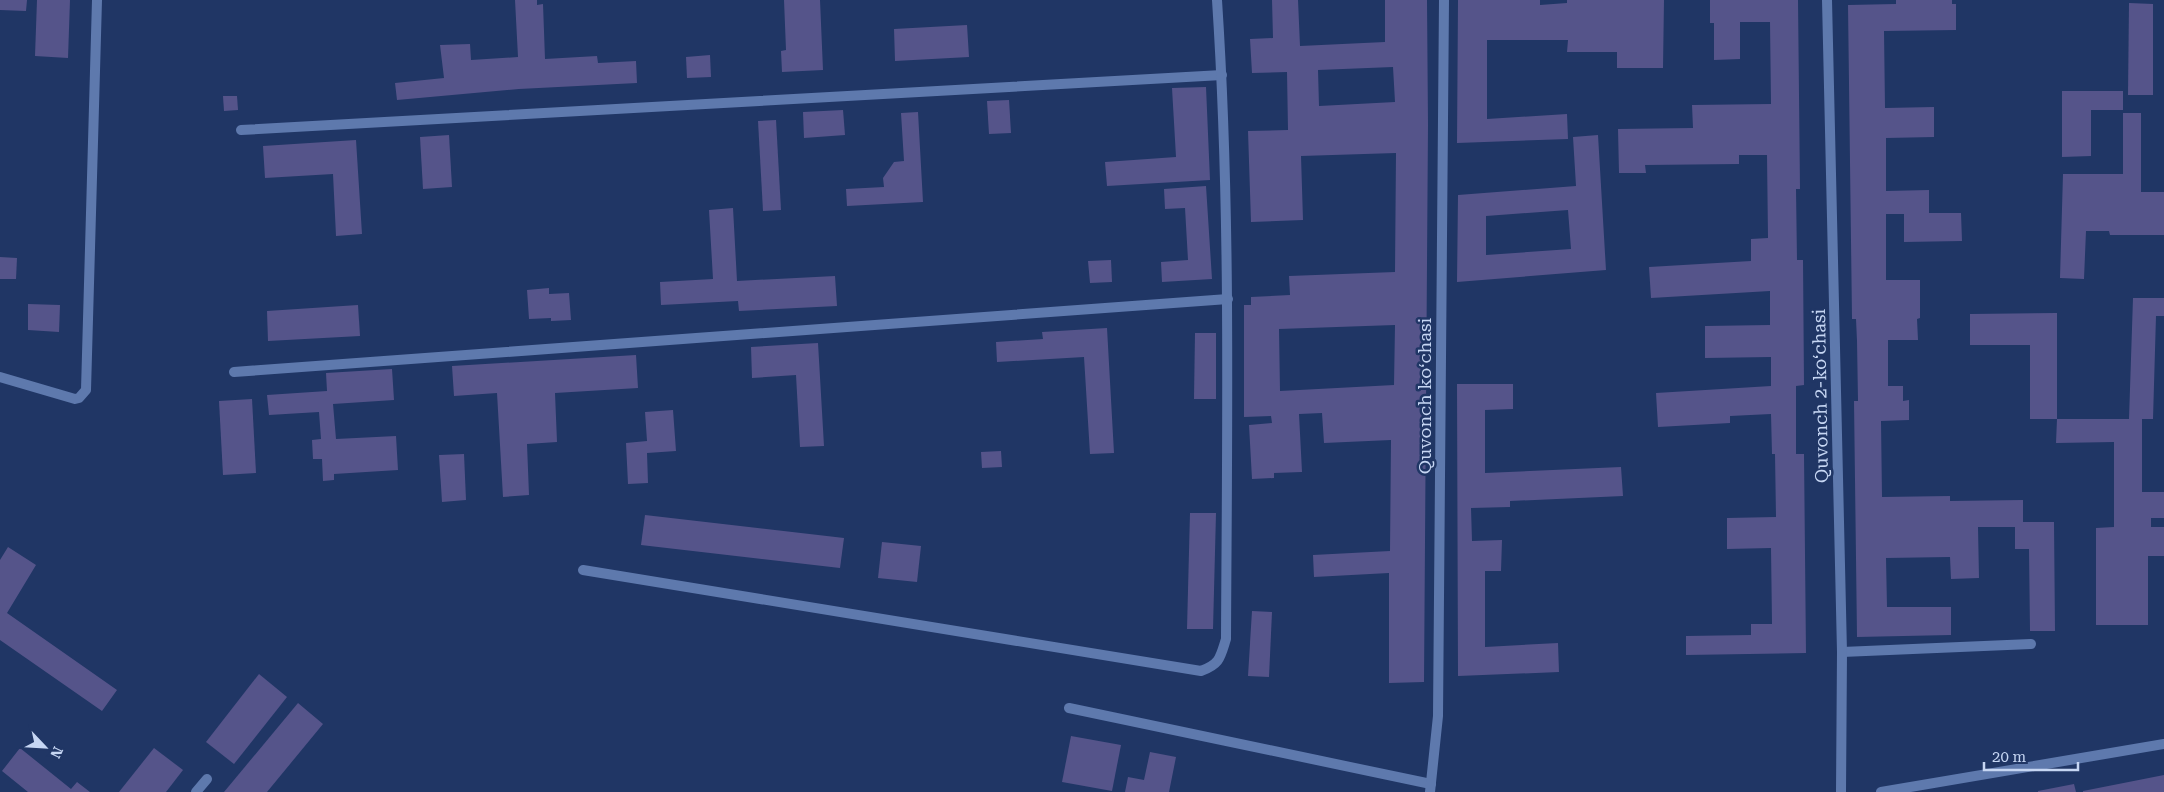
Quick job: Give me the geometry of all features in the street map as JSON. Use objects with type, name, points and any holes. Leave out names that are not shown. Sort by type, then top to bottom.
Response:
[{"type":"street","points":[[0,377],[75,399],[79,398],[86,390],[97,0]]},
{"type":"street","points":[[583,570],[1201,671],[1214,667],[1220,658],[1226,639],[1228,299],[1222,75],[1217,0]]},
{"type":"street","name":"Quvonch koʻchasi","points":[[1431,788],[1438,716],[1444,0]]},
{"type":"street","name":"Quvonch 2-koʻchasi","points":[[1827,0],[1842,652],[1841,792]]},
{"type":"street","points":[[241,130],[1222,75]]},
{"type":"street","points":[[234,372],[1228,299]]},
{"type":"street","points":[[1842,652],[2031,644]]},
{"type":"street","points":[[1069,708],[1431,788]]},
{"type":"street","points":[[1881,792],[2164,744]]},
{"type":"street","points":[[196,792],[207,779]]},
{"type":"building","points":[[0,0],[27,0],[26,11],[0,10]]},
{"type":"building","points":[[37,0],[70,0],[68,58],[35,56]]},
{"type":"building","points":[[515,0],[537,0],[537,5],[543,4],[545,59],[597,56],[598,63],[636,61],[637,83],[519,89],[397,100],[395,83],[444,78],[440,45],[470,44],[471,60],[518,57]]},
{"type":"building","points":[[784,0],[820,0],[823,70],[782,72],[781,51],[786,50]]},
{"type":"building","points":[[1272,0],[1298,0],[1300,46],[1385,42],[1385,0],[1427,0],[1428,125],[1424,682],[1389,683],[1389,573],[1314,577],[1313,555],[1390,551],[1391,440],[1324,443],[1322,413],[1299,414],[1302,472],[1274,473],[1274,478],[1252,479],[1249,425],[1272,423],[1271,416],[1244,417],[1244,305],[1251,305],[1251,297],[1290,295],[1289,276],[1395,272],[1396,153],[1301,156],[1303,220],[1251,222],[1248,131],[1288,130],[1287,72],[1252,73],[1250,39],[1273,38]],"holes":[[[1393,67],[1395,102],[1319,106],[1318,70]],[[1395,325],[1394,385],[1280,391],[1279,329]]]},
{"type":"building","points":[[1458,0],[1540,0],[1540,5],[1567,3],[1567,0],[1664,0],[1663,68],[1617,68],[1617,52],[1567,52],[1568,40],[1487,40],[1487,119],[1567,114],[1568,139],[1457,143]]},
{"type":"building","points":[[1710,0],[1798,0],[1800,189],[1796,189],[1797,260],[1803,260],[1804,385],[1796,386],[1796,454],[1804,454],[1806,653],[1686,655],[1686,636],[1751,635],[1751,624],[1772,624],[1771,548],[1727,549],[1727,518],[1776,517],[1775,454],[1772,454],[1771,414],[1730,416],[1730,423],[1658,427],[1656,393],[1771,386],[1771,357],[1705,358],[1705,326],[1770,325],[1770,291],[1651,298],[1649,267],[1751,261],[1751,239],[1768,238],[1767,155],[1739,155],[1739,164],[1645,165],[1646,173],[1619,173],[1618,129],[1693,128],[1692,105],[1771,104],[1770,22],[1740,22],[1740,59],[1714,60],[1714,23],[1710,23]]},
{"type":"building","points":[[1896,0],[1952,0],[1952,4],[1956,4],[1956,30],[1884,31],[1885,108],[1934,107],[1934,137],[1886,138],[1886,191],[1929,190],[1929,213],[1961,213],[1962,241],[1904,242],[1904,214],[1886,214],[1886,280],[1920,280],[1920,318],[1917,319],[1918,340],[1888,340],[1888,386],[1903,386],[1903,401],[1909,400],[1909,420],[1881,421],[1882,497],[1950,496],[1950,501],[2023,500],[2023,522],[2054,522],[2055,631],[2030,631],[2029,549],[2015,549],[2015,527],[1978,527],[1979,578],[1951,579],[1950,557],[1886,558],[1887,607],[1951,607],[1951,635],[1857,637],[1854,401],[1858,401],[1856,319],[1852,319],[1848,5],[1896,4]]},
{"type":"building","points":[[2129,3],[2153,4],[2153,95],[2128,95]]},
{"type":"building","points":[[967,25],[969,57],[895,61],[894,29]]},
{"type":"building","points":[[710,55],[711,77],[687,78],[686,57]]},
{"type":"building","points":[[1206,87],[1210,180],[1107,186],[1105,162],[1176,157],[1172,88]]},
{"type":"building","points":[[2062,91],[2123,91],[2123,110],[2091,110],[2091,156],[2062,157]]},
{"type":"building","points":[[223,96],[237,96],[238,110],[224,111]]},
{"type":"building","points":[[1009,100],[1011,133],[989,134],[987,101]]},
{"type":"building","points":[[843,110],[845,135],[804,138],[803,112]]},
{"type":"building","points":[[918,112],[923,202],[847,206],[846,189],[884,187],[883,178],[894,162],[904,161],[901,113]]},
{"type":"building","points":[[2123,113],[2141,113],[2141,192],[2164,192],[2164,235],[2110,235],[2109,231],[2086,231],[2084,279],[2060,278],[2063,174],[2123,174]]},
{"type":"building","points":[[776,120],[781,210],[763,211],[758,121]]},
{"type":"building","points":[[449,135],[452,187],[423,189],[420,137]]},
{"type":"building","points":[[1598,135],[1606,270],[1457,282],[1458,195],[1576,186],[1573,137]],"holes":[[[1568,210],[1571,249],[1486,255],[1486,216]]]},
{"type":"building","points":[[356,140],[362,234],[336,236],[333,174],[265,178],[263,146]]},
{"type":"building","points":[[1206,186],[1212,279],[1162,282],[1161,262],[1188,260],[1185,208],[1165,209],[1164,189]]},
{"type":"building","points":[[733,208],[737,281],[835,276],[837,306],[739,311],[738,301],[661,305],[660,282],[713,279],[709,210]]},
{"type":"building","points":[[0,257],[17,258],[16,279],[0,279]]},
{"type":"building","points":[[1111,260],[1112,282],[1090,283],[1088,261]]},
{"type":"building","points":[[549,288],[549,294],[569,293],[571,320],[551,321],[551,318],[529,319],[527,290]]},
{"type":"building","points":[[2133,298],[2164,298],[2164,316],[2156,316],[2153,419],[2142,419],[2142,492],[2164,492],[2164,518],[2151,518],[2151,527],[2164,527],[2164,556],[2148,556],[2148,625],[2096,625],[2096,528],[2114,527],[2114,442],[2056,443],[2057,419],[2129,419]]},
{"type":"building","points":[[28,304],[60,305],[59,332],[28,330]]},
{"type":"building","points":[[358,305],[360,336],[268,341],[267,311]]},
{"type":"building","points":[[2057,313],[2057,419],[2030,419],[2030,345],[1970,345],[1970,314]]},
{"type":"building","points":[[1107,328],[1114,453],[1090,454],[1084,357],[997,362],[996,342],[1043,339],[1042,332]]},
{"type":"building","points":[[1195,333],[1216,333],[1216,399],[1194,399]]},
{"type":"building","points":[[818,343],[824,446],[800,447],[796,375],[752,378],[751,347]]},
{"type":"building","points":[[636,355],[638,388],[555,393],[557,442],[527,444],[529,495],[503,497],[497,393],[454,396],[452,366]]},
{"type":"building","points":[[392,369],[394,400],[333,404],[336,439],[396,436],[398,470],[334,474],[334,480],[323,481],[322,459],[313,459],[312,440],[321,439],[319,412],[269,415],[267,395],[327,391],[326,373]]},
{"type":"building","points":[[1457,384],[1513,384],[1513,409],[1485,410],[1485,473],[1621,467],[1623,496],[1510,501],[1510,507],[1471,508],[1472,541],[1502,540],[1501,571],[1485,571],[1485,647],[1558,643],[1559,672],[1458,676]]},
{"type":"building","points":[[252,399],[256,473],[223,475],[219,401]]},
{"type":"building","points":[[673,410],[676,451],[647,453],[648,483],[628,484],[626,443],[647,441],[645,412]]},
{"type":"building","points":[[1001,451],[1002,467],[982,468],[981,452]]},
{"type":"building","points":[[464,454],[466,500],[442,502],[439,455]]},
{"type":"building","points":[[1190,513],[1216,513],[1213,629],[1187,629]]},
{"type":"building","points":[[645,515],[844,538],[840,568],[641,545]]},
{"type":"building","points":[[882,542],[921,546],[917,582],[878,578]]},
{"type":"building","points":[[8,547],[36,565],[7,613],[117,690],[102,711],[0,640],[0,560]]},
{"type":"building","points":[[1252,611],[1272,612],[1269,677],[1248,676]]},
{"type":"building","points":[[259,674],[287,697],[234,764],[206,742]]},
{"type":"building","points":[[298,703],[323,724],[267,792],[224,792]]},
{"type":"building","points":[[1071,736],[1121,745],[1112,791],[1062,782]]},
{"type":"building","points":[[20,748],[71,789],[77,782],[90,792],[28,792],[2,771]]},
{"type":"building","points":[[154,748],[183,770],[166,792],[119,792]]},
{"type":"building","points":[[1150,752],[1176,757],[1169,792],[1125,792],[1128,777],[1144,780]]},
{"type":"building","points":[[2164,775],[2164,792],[2083,792],[2083,791]]},
{"type":"building","points":[[2074,784],[2076,792],[2038,792],[2038,791]]}]
